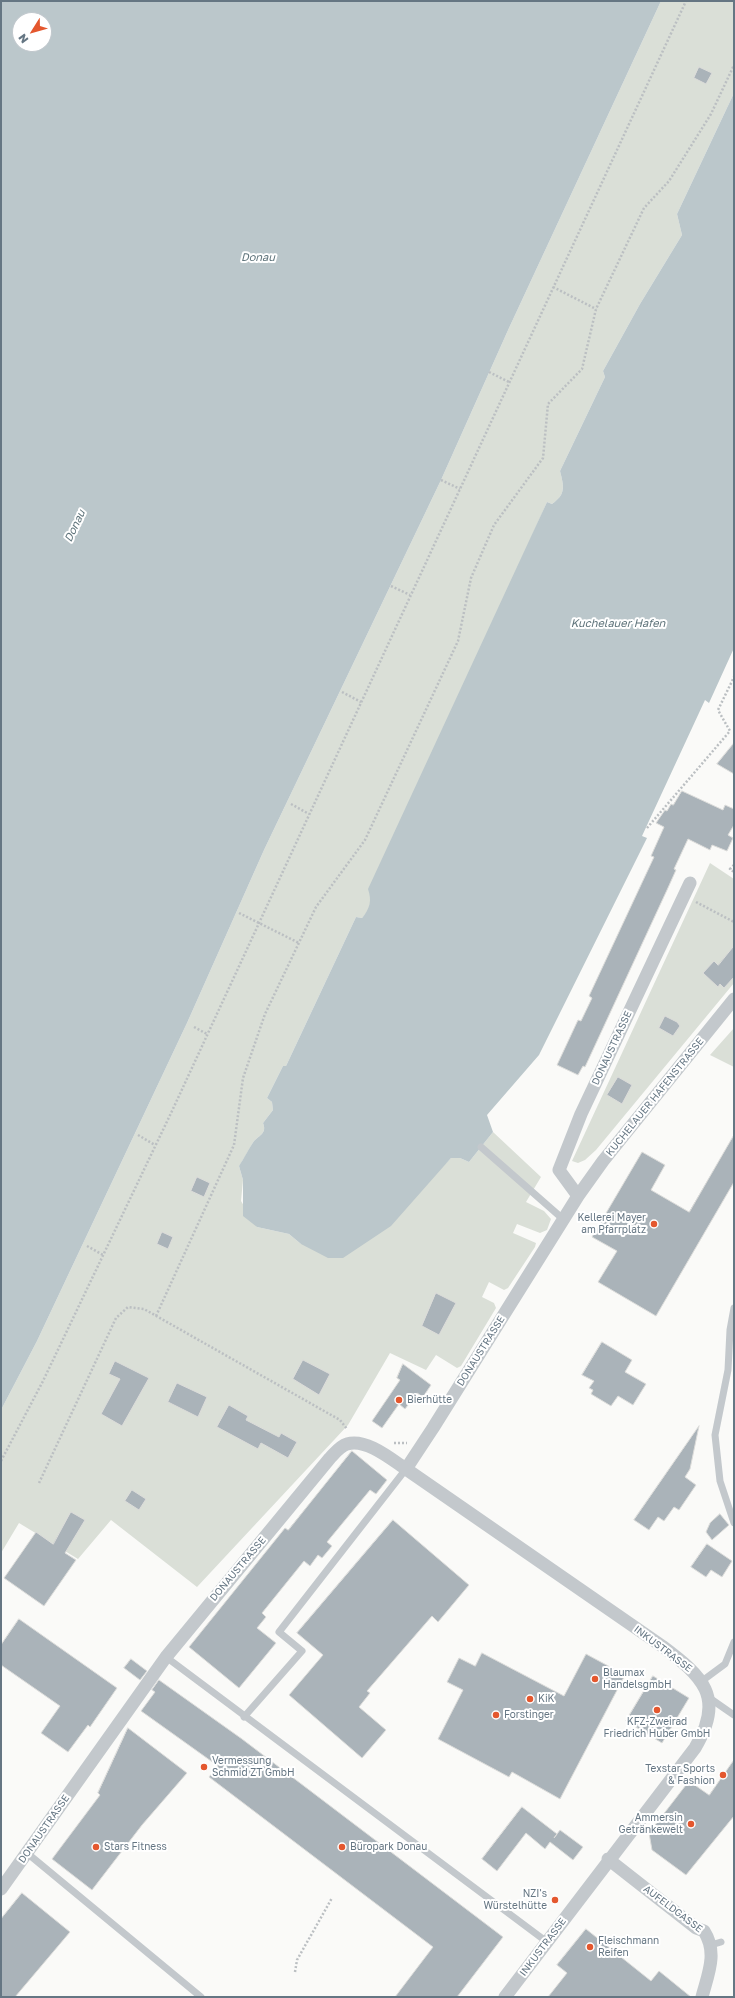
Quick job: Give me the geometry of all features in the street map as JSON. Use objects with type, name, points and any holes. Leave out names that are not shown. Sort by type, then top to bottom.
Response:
[{"type":"street","name":"DONAUSTRASSE","points":[[406,1469],[578,1196],[559,1170],[581,1114],[690,883]]},
{"type":"street","name":"KUCHELAUER HAFENSTRASSE","points":[[578,1196],[603,1161],[734,999]]},
{"type":"street","name":"DONAUSTRASSE","points":[[1,1889],[166,1657],[330,1458],[343,1446],[354,1442]]},
{"type":"street","points":[[354,1442],[368,1446],[406,1469]]},
{"type":"street","name":"INKUSTRASSE","points":[[406,1469],[662,1646],[689,1667],[702,1681],[708,1697],[707,1720],[697,1744],[608,1858],[505,1997]]},
{"type":"street","name":"AUFELDGASSE","points":[[608,1858],[696,1928],[704,1931],[716,1944],[702,1997]]},
{"type":"lane","points":[[481,1147],[563,1219]]},
{"type":"lane","points":[[734,1308],[730,1330],[728,1370],[715,1435],[720,1481],[734,1523]]},
{"type":"lane","points":[[244,1717],[302,1651],[279,1632],[406,1469]]},
{"type":"lane","points":[[702,1681],[724,1664],[734,1642]]},
{"type":"lane","points":[[166,1657],[244,1717],[547,1942]]},
{"type":"lane","points":[[708,1697],[734,1714]]},
{"type":"lane","points":[[28,1853],[201,1997]]},
{"type":"path","points":[[1,1461],[43,1381],[155,1145],[686,1]]},
{"type":"path","points":[[156,1316],[234,1145],[243,1078],[265,1014],[316,907],[365,840],[458,641],[471,578],[494,525],[543,458],[548,404],[582,369],[596,309],[644,208],[669,180],[712,114],[734,65]]},
{"type":"path","points":[[553,287],[596,309]]},
{"type":"path","points":[[489,372],[509,382]]},
{"type":"path","points":[[441,480],[460,489]]},
{"type":"path","points":[[391,586],[410,596]]},
{"type":"path","points":[[647,828],[730,731],[718,710],[734,677]]},
{"type":"path","points":[[342,692],[361,702]]},
{"type":"path","points":[[291,804],[309,814]]},
{"type":"path","points":[[734,865],[730,869],[734,872]]},
{"type":"path","points":[[702,905],[734,922]]},
{"type":"path","points":[[239,913],[299,943]]},
{"type":"path","points":[[194,1026],[207,1034]]},
{"type":"path","points":[[138,1135],[155,1145]]},
{"type":"path","points":[[87,1246],[103,1255]]},
{"type":"path","points":[[39,1483],[116,1318],[128,1307],[144,1309],[340,1420],[354,1442]]},
{"type":"path","points":[[295,1972],[297,1960],[332,1898]]},
{"type":"shaded area","points":[[661,1],[734,1],[734,93],[677,214],[682,235],[640,304],[603,371],[605,377],[560,471],[563,486],[562,493],[560,497],[552,504],[547,502],[371,898],[369,910],[362,918],[356,917],[286,1066],[283,1066],[267,1098],[272,1102],[273,1110],[263,1123],[263,1132],[254,1141],[239,1166],[243,1180],[241,1201],[257,1227],[289,1234],[301,1244],[441,1168],[451,1158],[460,1158],[469,1162],[493,1132],[541,1177],[526,1202],[544,1211],[551,1219],[547,1230],[540,1233],[517,1224],[513,1233],[536,1243],[535,1247],[508,1288],[504,1290],[489,1282],[482,1297],[494,1303],[496,1308],[461,1366],[457,1368],[436,1355],[426,1370],[390,1353],[348,1425],[197,1587],[111,1520],[78,1559],[19,1523],[1,1553],[1,1410],[37,1341],[187,1023],[264,850],[441,480],[509,328]]},
{"type":"shaded area","points":[[710,863],[734,879],[734,983],[596,1150],[585,1160],[578,1163],[572,1161]]},
{"type":"shaded area","points":[[734,1028],[734,1067],[710,1055]]},
{"type":"water","name":"Donau","points":[[1,1],[661,1],[509,328],[441,480],[264,850],[187,1023],[37,1341],[1,1410]]},
{"type":"water","name":"Kuchelauer Hafen","points":[[734,93],[734,648],[709,703],[705,700],[642,836],[647,838],[539,1055],[487,1115],[493,1132],[469,1162],[460,1158],[451,1158],[391,1226],[343,1258],[328,1258],[301,1244],[289,1234],[257,1227],[243,1216],[243,1180],[239,1166],[254,1141],[263,1132],[263,1123],[273,1110],[272,1102],[267,1098],[283,1066],[286,1066],[356,917],[362,918],[367,911],[370,901],[368,889],[547,502],[552,504],[560,497],[562,493],[563,486],[560,471],[605,377],[603,371],[640,304],[682,235],[677,214]]},
{"type":"building","points":[[699,67],[712,73],[706,84],[694,78]]},
{"type":"building","points":[[734,743],[734,774],[717,764]]},
{"type":"building","points":[[682,791],[723,810],[725,805],[734,809],[734,825],[728,835],[733,838],[727,851],[712,845],[710,850],[688,839],[674,869],[676,870],[667,890],[585,1067],[583,1066],[578,1075],[557,1065],[578,1020],[581,1021],[592,998],[589,996],[654,857],[651,856],[664,827],[656,823],[665,810],[667,811],[671,804],[673,805]]},
{"type":"building","points":[[734,946],[734,977],[724,988],[720,984],[718,987],[703,973],[714,961],[718,965]]},
{"type":"building","points":[[665,1016],[677,1022],[680,1026],[673,1036],[659,1028]]},
{"type":"building","points":[[618,1077],[632,1085],[622,1104],[607,1095]]},
{"type":"building","name":"Kellerei Mayer am Pfarrplatz","points":[[734,1135],[734,1182],[656,1316],[598,1282],[617,1251],[592,1237],[642,1152],[665,1165],[651,1190],[689,1212]]},
{"type":"building","points":[[197,1177],[210,1183],[204,1197],[191,1191]]},
{"type":"building","points":[[162,1232],[173,1237],[168,1249],[157,1244]]},
{"type":"building","points":[[436,1293],[456,1303],[439,1335],[422,1326]]},
{"type":"building","points":[[602,1342],[632,1360],[625,1372],[646,1384],[633,1405],[618,1396],[611,1406],[591,1394],[593,1390],[589,1388],[594,1381],[582,1375]]},
{"type":"building","points":[[303,1360],[330,1374],[319,1395],[293,1379]]},
{"type":"building","points":[[115,1361],[149,1378],[122,1426],[101,1414],[120,1379],[109,1374]]},
{"type":"building","points":[[403,1364],[431,1385],[423,1397],[417,1393],[405,1409],[399,1404],[382,1428],[372,1421],[400,1380],[397,1378]]},
{"type":"building","points":[[177,1383],[207,1397],[198,1417],[168,1402]]},
{"type":"building","points":[[229,1405],[248,1416],[246,1420],[279,1437],[281,1433],[297,1442],[288,1458],[261,1443],[258,1449],[217,1427]]},
{"type":"building","points":[[699,1426],[690,1469],[685,1477],[696,1485],[679,1510],[674,1507],[664,1521],[658,1517],[649,1530],[634,1520]]},
{"type":"building","points":[[352,1451],[387,1480],[376,1494],[370,1490],[327,1542],[332,1546],[322,1558],[318,1555],[310,1566],[304,1561],[262,1613],[266,1617],[257,1628],[276,1643],[239,1688],[189,1647],[285,1528],[288,1530]]},
{"type":"building","points":[[132,1490],[146,1499],[139,1510],[125,1501]]},
{"type":"building","points":[[71,1512],[85,1520],[65,1553],[76,1560],[44,1606],[4,1578],[36,1532],[53,1544]]},
{"type":"building","points":[[720,1514],[729,1525],[712,1540],[706,1532],[710,1523]]},
{"type":"building","points":[[393,1520],[469,1585],[438,1622],[432,1616],[367,1691],[370,1693],[359,1707],[386,1730],[362,1758],[289,1695],[323,1655],[297,1633]]},
{"type":"building","points":[[707,1544],[732,1561],[722,1577],[711,1570],[706,1577],[691,1567]]},
{"type":"building","points":[[19,1619],[117,1688],[90,1727],[88,1725],[68,1752],[41,1733],[60,1706],[1,1665],[1,1645]]},
{"type":"building","points":[[482,1653],[564,1696],[586,1654],[625,1675],[560,1799],[512,1772],[509,1777],[438,1739],[463,1690],[447,1682],[459,1658],[475,1666]]},
{"type":"building","points":[[131,1659],[147,1671],[140,1680],[124,1668]]},
{"type":"building","name":"KFZ-Zweirad Friedrich Huber GmbH","points":[[653,1676],[689,1698],[662,1743],[626,1721]]},
{"type":"building","name":"Büropark Donau","points":[[159,1680],[242,1739],[503,1937],[457,1997],[395,1997],[433,1947],[209,1777],[218,1766],[141,1711],[155,1692],[152,1690]]},
{"type":"building","points":[[128,1728],[187,1773],[142,1825],[92,1890],[52,1859],[100,1795],[98,1793]]},
{"type":"building","name":"Ammersin Getränkewelt","points":[[734,1760],[734,1816],[686,1875],[652,1850],[649,1833],[689,1781],[709,1795]]},
{"type":"building","points":[[522,1807],[557,1834],[560,1830],[583,1847],[573,1860],[550,1842],[545,1849],[526,1833],[497,1871],[482,1859]]},
{"type":"building","points":[[22,1893],[70,1932],[15,1997],[1,1997],[1,1919]]},
{"type":"building","name":"Fleischmann Reifen","points":[[586,1929],[651,1981],[659,1971],[691,1997],[548,1997],[567,1973],[557,1965]]},
{"type":"place","name":"Kellerei Mayer am Pfarrplatz","points":[[654,1224]]},
{"type":"place","name":"Bierhütte","points":[[399,1400]]},
{"type":"place","name":"Blaumax HandelsgmbH","points":[[595,1679]]},
{"type":"place","name":"KiK","points":[[530,1699]]},
{"type":"place","name":"KFZ-Zweirad Friedrich Huber GmbH","points":[[657,1710]]},
{"type":"place","name":"Forstinger","points":[[496,1715]]},
{"type":"place","name":"Vermessung Schmid ZT GmbH","points":[[204,1767]]},
{"type":"place","name":"Texstar Sports & Fashion","points":[[723,1775]]},
{"type":"place","name":"Ammersin Getränkewelt","points":[[691,1824]]},
{"type":"place","name":"Stars Fitness","points":[[96,1847]]},
{"type":"place","name":"Büropark Donau","points":[[342,1847]]},
{"type":"place","name":"NZI's Würstelhütte","points":[[555,1900]]},
{"type":"place","name":"Fleischmann Reifen","points":[[590,1947]]}]
